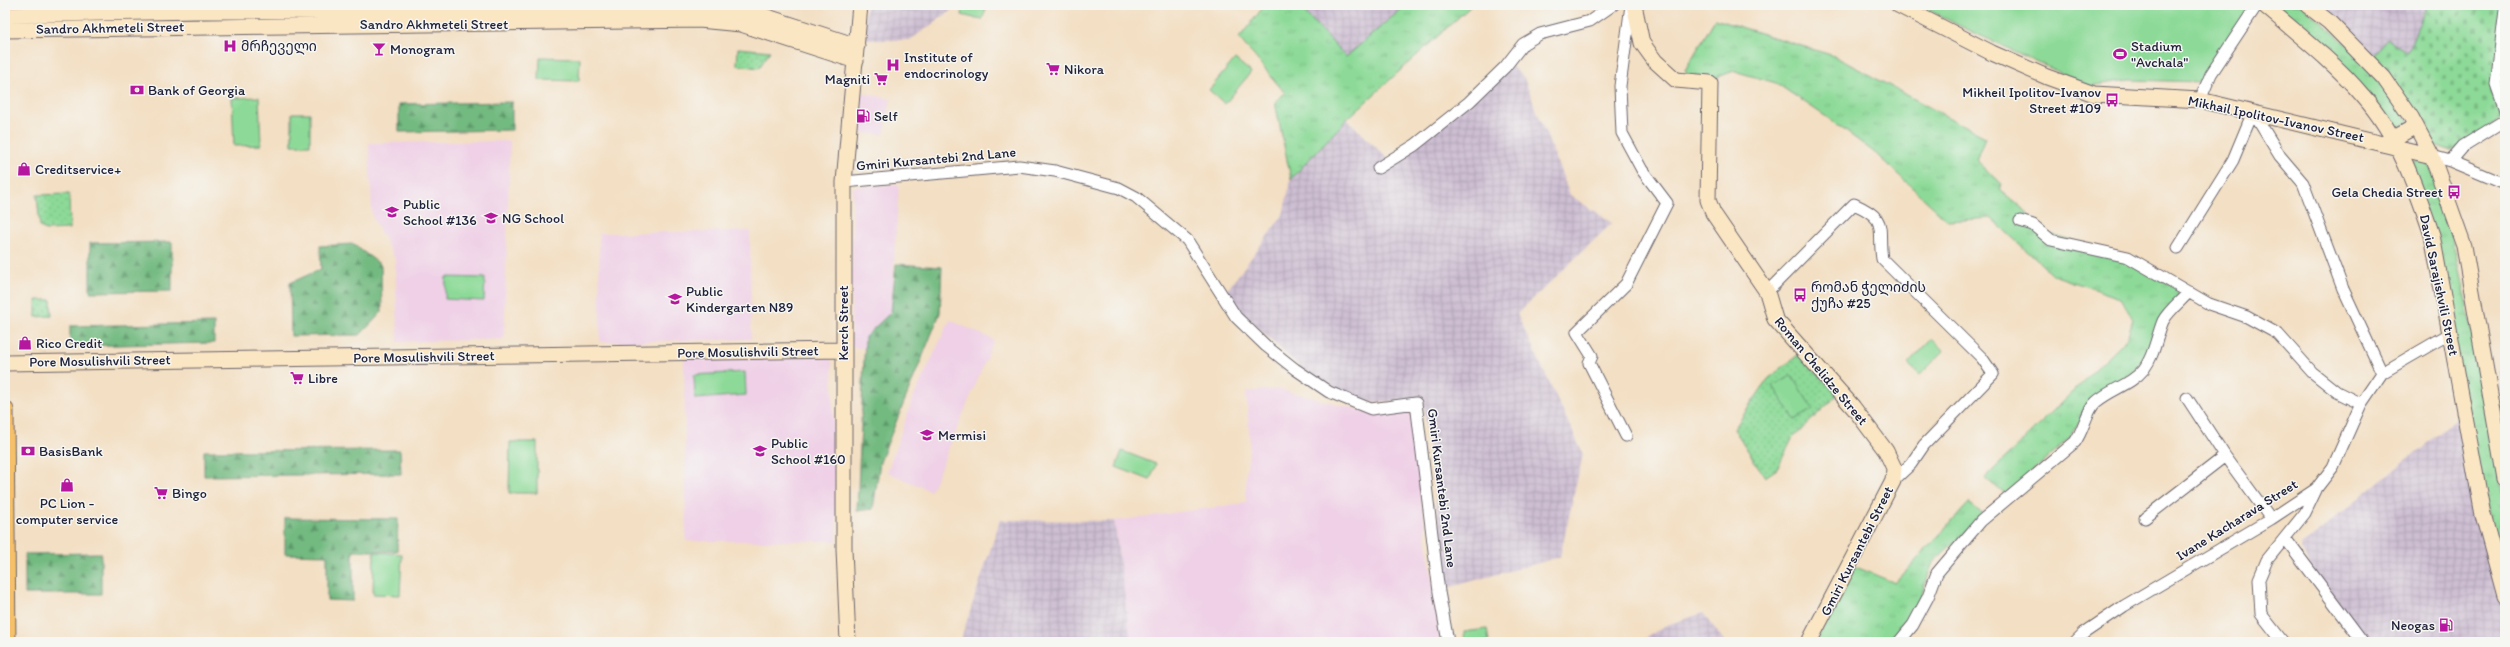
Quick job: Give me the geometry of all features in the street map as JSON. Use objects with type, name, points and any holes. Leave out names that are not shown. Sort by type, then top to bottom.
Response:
[{"type":"main road","name":"Kerch Street","points":[[848,642],[844,549],[844,182],[857,54],[860,5]]},
{"type":"main road","name":"Roman Chelidze Street","points":[[1634,5],[1642,43],[1655,62],[1676,80],[1710,83],[1708,200],[1713,213],[1767,292],[1775,320],[1849,402],[1886,451],[1894,468],[1893,481]]},
{"type":"main road","name":"Mikhail Ipolitov-Ivanov Street","points":[[1898,5],[1992,53],[2047,77],[2094,94],[2200,100],[2391,143],[2432,156]]},
{"type":"main road","name":"David Sarajishvili Street","points":[[2264,5],[2316,48],[2364,96],[2417,192],[2432,235],[2451,333],[2482,515],[2505,596]]},
{"type":"main road","name":"David Sarajishvili Street","points":[[2307,5],[2329,22],[2384,78],[2416,126],[2432,156],[2464,246],[2505,479]]},
{"type":"main road","name":"Sandro Akhmeteli Street","points":[[5,14],[202,11],[374,17],[699,14],[805,38],[857,54]]},
{"type":"main road","points":[[202,11],[203,26]]},
{"type":"main road","points":[[53,13],[53,28]]},
{"type":"main road","name":"Sandro Akhmeteli Street","points":[[5,30],[203,26],[374,17]]},
{"type":"main road","points":[[2391,143],[2416,126]]},
{"type":"main road","name":"Pore Mosulishvili Street","points":[[5,363],[843,350]]},
{"type":"main road","points":[[5,410],[7,642]]},
{"type":"main road","name":"Gmiri Kursantebi Street","points":[[1809,642],[1893,481]]},
{"type":"street","points":[[1378,168],[1415,145],[1469,102],[1505,67],[1523,44],[1540,34],[1590,21],[1613,5]]},
{"type":"street","points":[[1626,436],[1589,363],[1592,356],[1577,332],[1626,284],[1667,203],[1642,170],[1622,133],[1620,86],[1630,5]]},
{"type":"street","points":[[2200,100],[2211,74],[2257,5]]},
{"type":"street","points":[[2505,10],[2496,84],[2505,110]]},
{"type":"street","points":[[2178,248],[2233,160],[2253,112]]},
{"type":"street","points":[[2253,112],[2280,156],[2303,182],[2343,289],[2382,372]]},
{"type":"street","points":[[2450,161],[2463,146],[2505,120]]},
{"type":"street","points":[[2432,156],[2450,161],[2505,184]]},
{"type":"street","name":"Gmiri Kursantebi 2nd Lane","points":[[844,182],[1019,166],[1055,170],[1119,188],[1136,197],[1187,240],[1236,317],[1266,346],[1295,369],[1329,392],[1371,409],[1416,403],[1439,592],[1448,642]]},
{"type":"street","points":[[1767,292],[1854,204],[1873,212],[1881,226],[1879,242],[1882,259],[1982,358],[1993,374],[1924,446],[1911,464],[1893,481]]},
{"type":"street","points":[[2020,221],[2033,225],[2051,240],[2128,257],[2208,304],[2248,317],[2278,334],[2312,372],[2337,392],[2361,404]]},
{"type":"street","points":[[1899,642],[1912,626],[1928,597],[1937,573],[1981,521],[2075,442],[2082,433],[2092,407],[2097,402],[2132,380],[2143,369],[2156,349],[2164,321],[2189,292]]},
{"type":"street","name":"Ivane Kacharava Street","points":[[2075,642],[2084,633],[2124,606],[2271,519],[2316,489],[2333,467],[2361,404],[2382,372],[2451,333]]},
{"type":"street","points":[[2187,398],[2225,456],[2271,519]]},
{"type":"street","points":[[2145,518],[2225,456]]},
{"type":"street","points":[[2283,642],[2261,614],[2259,579],[2267,560],[2305,513],[2316,489]]},
{"type":"street","points":[[2285,538],[2363,642]]},
{"type":"shaded area","points":[[866,5],[959,5],[910,40],[877,40],[863,38]]},
{"type":"shaded area","points":[[1298,5],[1406,5],[1346,57]]},
{"type":"shaded area","points":[[2316,5],[2428,5],[2407,52],[2373,58]]},
{"type":"shaded area","points":[[1511,66],[1524,78],[1570,195],[1612,223],[1517,314],[1583,454],[1560,557],[1447,588],[1423,400],[1370,402],[1341,391],[1301,368],[1238,309],[1225,293],[1283,215],[1291,179],[1347,119],[1392,163]]},
{"type":"shaded area","points":[[858,92],[891,99],[884,135],[855,132]]},
{"type":"shaded area","points":[[510,141],[504,339],[398,342],[395,259],[372,216],[369,143]]},
{"type":"shaded area","points":[[899,184],[891,312],[865,337],[864,348],[851,347],[853,187]]},
{"type":"shaded area","name":"Public Kindergarten N89","points":[[750,231],[751,339],[600,342],[599,233]]},
{"type":"shaded area","name":"Mermisi","points":[[950,320],[994,340],[931,491],[887,472],[913,398]]},
{"type":"shaded area","name":"Public School #160","points":[[825,356],[832,361],[837,541],[686,541],[684,357]]},
{"type":"shaded area","points":[[2505,365],[2505,404],[2499,371]]},
{"type":"shaded area","points":[[1279,389],[1372,413],[1410,411],[1440,642],[1131,642],[1114,521],[1246,503],[1246,475],[1250,442],[1246,392]]},
{"type":"shaded area","points":[[2459,417],[2505,607],[2505,642],[2368,642],[2310,566],[2301,546]]},
{"type":"shaded area","points":[[1000,520],[1114,521],[1131,642],[960,642]]},
{"type":"shaded area","points":[[1703,613],[1725,642],[1640,642],[1664,626]]},
{"type":"green space","points":[[964,5],[986,9],[982,20],[962,15]]},
{"type":"green space","points":[[1265,5],[1298,5],[1346,57],[1406,5],[1472,5],[1347,119],[1291,179],[1275,102],[1285,93],[1239,38]]},
{"type":"green space","name":"Stadium \"Avchala\"","points":[[1919,5],[2252,5],[2203,82],[2129,80],[2089,86],[1962,27]]},
{"type":"green space","points":[[2277,5],[2302,5],[2354,51],[2409,122],[2395,131],[2369,95],[2341,63],[2310,33]]},
{"type":"green space","points":[[2428,5],[2505,5],[2505,116],[2452,151],[2432,144],[2373,58],[2386,38],[2407,52]]},
{"type":"green space","points":[[1715,19],[1834,56],[1985,137],[1976,160],[2002,184],[1999,189],[2029,214],[2031,228],[2119,257],[2179,289],[2178,298],[2153,349],[2132,373],[2092,402],[2070,438],[2006,495],[1985,478],[2127,338],[2133,319],[2120,298],[2053,275],[1991,218],[1948,221],[1875,153],[1828,118],[1776,83],[1734,71],[1707,81],[1689,78],[1685,70]]},
{"type":"green space","points":[[738,48],[770,51],[759,68],[737,65]]},
{"type":"green space","points":[[540,57],[580,58],[579,81],[539,80]]},
{"type":"green space","points":[[1235,59],[1251,72],[1225,104],[1209,90]]},
{"type":"green space","points":[[259,97],[261,145],[234,146],[232,98]]},
{"type":"green space","points":[[512,102],[512,130],[399,132],[399,104]]},
{"type":"green space","points":[[292,113],[310,113],[310,145],[292,145]]},
{"type":"green space","points":[[2425,158],[2444,203],[2466,302],[2505,509],[2505,579],[2498,556],[2412,164],[2414,161]]},
{"type":"green space","points":[[69,194],[70,229],[46,230],[40,227],[37,195]]},
{"type":"green space","points":[[172,242],[172,291],[90,292],[90,243]]},
{"type":"green space","points":[[353,244],[381,265],[382,312],[360,335],[291,336],[290,283],[321,269],[320,246]]},
{"type":"green space","points":[[896,264],[942,267],[940,313],[880,462],[873,509],[857,511],[865,337],[891,312]]},
{"type":"green space","points":[[446,277],[485,278],[484,301],[445,299]]},
{"type":"green space","points":[[36,300],[51,300],[52,316],[36,317]]},
{"type":"green space","points":[[214,323],[214,343],[70,346],[70,326]]},
{"type":"green space","points":[[1932,339],[1944,351],[1920,375],[1908,364]]},
{"type":"green space","points":[[1799,354],[1837,395],[1792,439],[1777,469],[1765,477],[1734,429],[1768,379]]},
{"type":"green space","points":[[745,372],[746,395],[695,399],[694,375]]},
{"type":"green space","points":[[1791,375],[1813,409],[1795,420],[1773,386]]},
{"type":"green space","points":[[510,442],[537,442],[537,493],[509,493]]},
{"type":"green space","points":[[400,450],[401,474],[204,476],[204,451]]},
{"type":"green space","points":[[1122,451],[1156,464],[1150,480],[1116,467]]},
{"type":"green space","points":[[1969,503],[1984,515],[1933,562],[1913,619],[1891,642],[1815,642],[1856,567],[1895,583]]},
{"type":"green space","points":[[285,518],[398,519],[397,551],[353,551],[353,601],[327,600],[327,555],[285,554]]},
{"type":"green space","points":[[374,552],[402,554],[400,595],[373,594]]},
{"type":"green space","points":[[101,553],[101,594],[25,594],[25,554]]},
{"type":"green space","points":[[1487,629],[1489,642],[1465,642],[1464,632]]},
{"type":"place","name":"მრჩეველი","points":[[230,46]]},
{"type":"place","name":"Monogram","points":[[379,49]]},
{"type":"place","name":"Stadium \"Avchala\"","points":[[2120,54]]},
{"type":"place","name":"Institute of endocrinology","points":[[893,65]]},
{"type":"place","name":"Nikora","points":[[1053,69]]},
{"type":"place","name":"Magniti","points":[[881,79]]},
{"type":"place","name":"Bank of Georgia","points":[[137,90]]},
{"type":"place","name":"Mikheil Ipolitov-Ivanov Street #109","points":[[2112,100]]},
{"type":"place","name":"Self","points":[[863,116]]},
{"type":"place","name":"Creditservice+","points":[[24,169]]},
{"type":"place","name":"Gela Chedia Street","points":[[2454,192]]},
{"type":"place","name":"Public School #136","points":[[392,212]]},
{"type":"place","name":"NG School","points":[[491,218]]},
{"type":"place","name":"რომან ჭელიძის ქუჩა #25","points":[[1800,295]]},
{"type":"place","name":"Public Kindergarten N89","points":[[675,299]]},
{"type":"place","name":"Rico Credit","points":[[25,343]]},
{"type":"place","name":"Libre","points":[[297,378]]},
{"type":"place","name":"Mermisi","points":[[927,435]]},
{"type":"place","name":"BasisBank","points":[[28,451]]},
{"type":"place","name":"Public School #160","points":[[760,451]]},
{"type":"place","name":"PC Lion - computer service","points":[[67,485]]},
{"type":"place","name":"Bingo","points":[[161,493]]},
{"type":"place","name":"Neogas","points":[[2446,625]]}]
